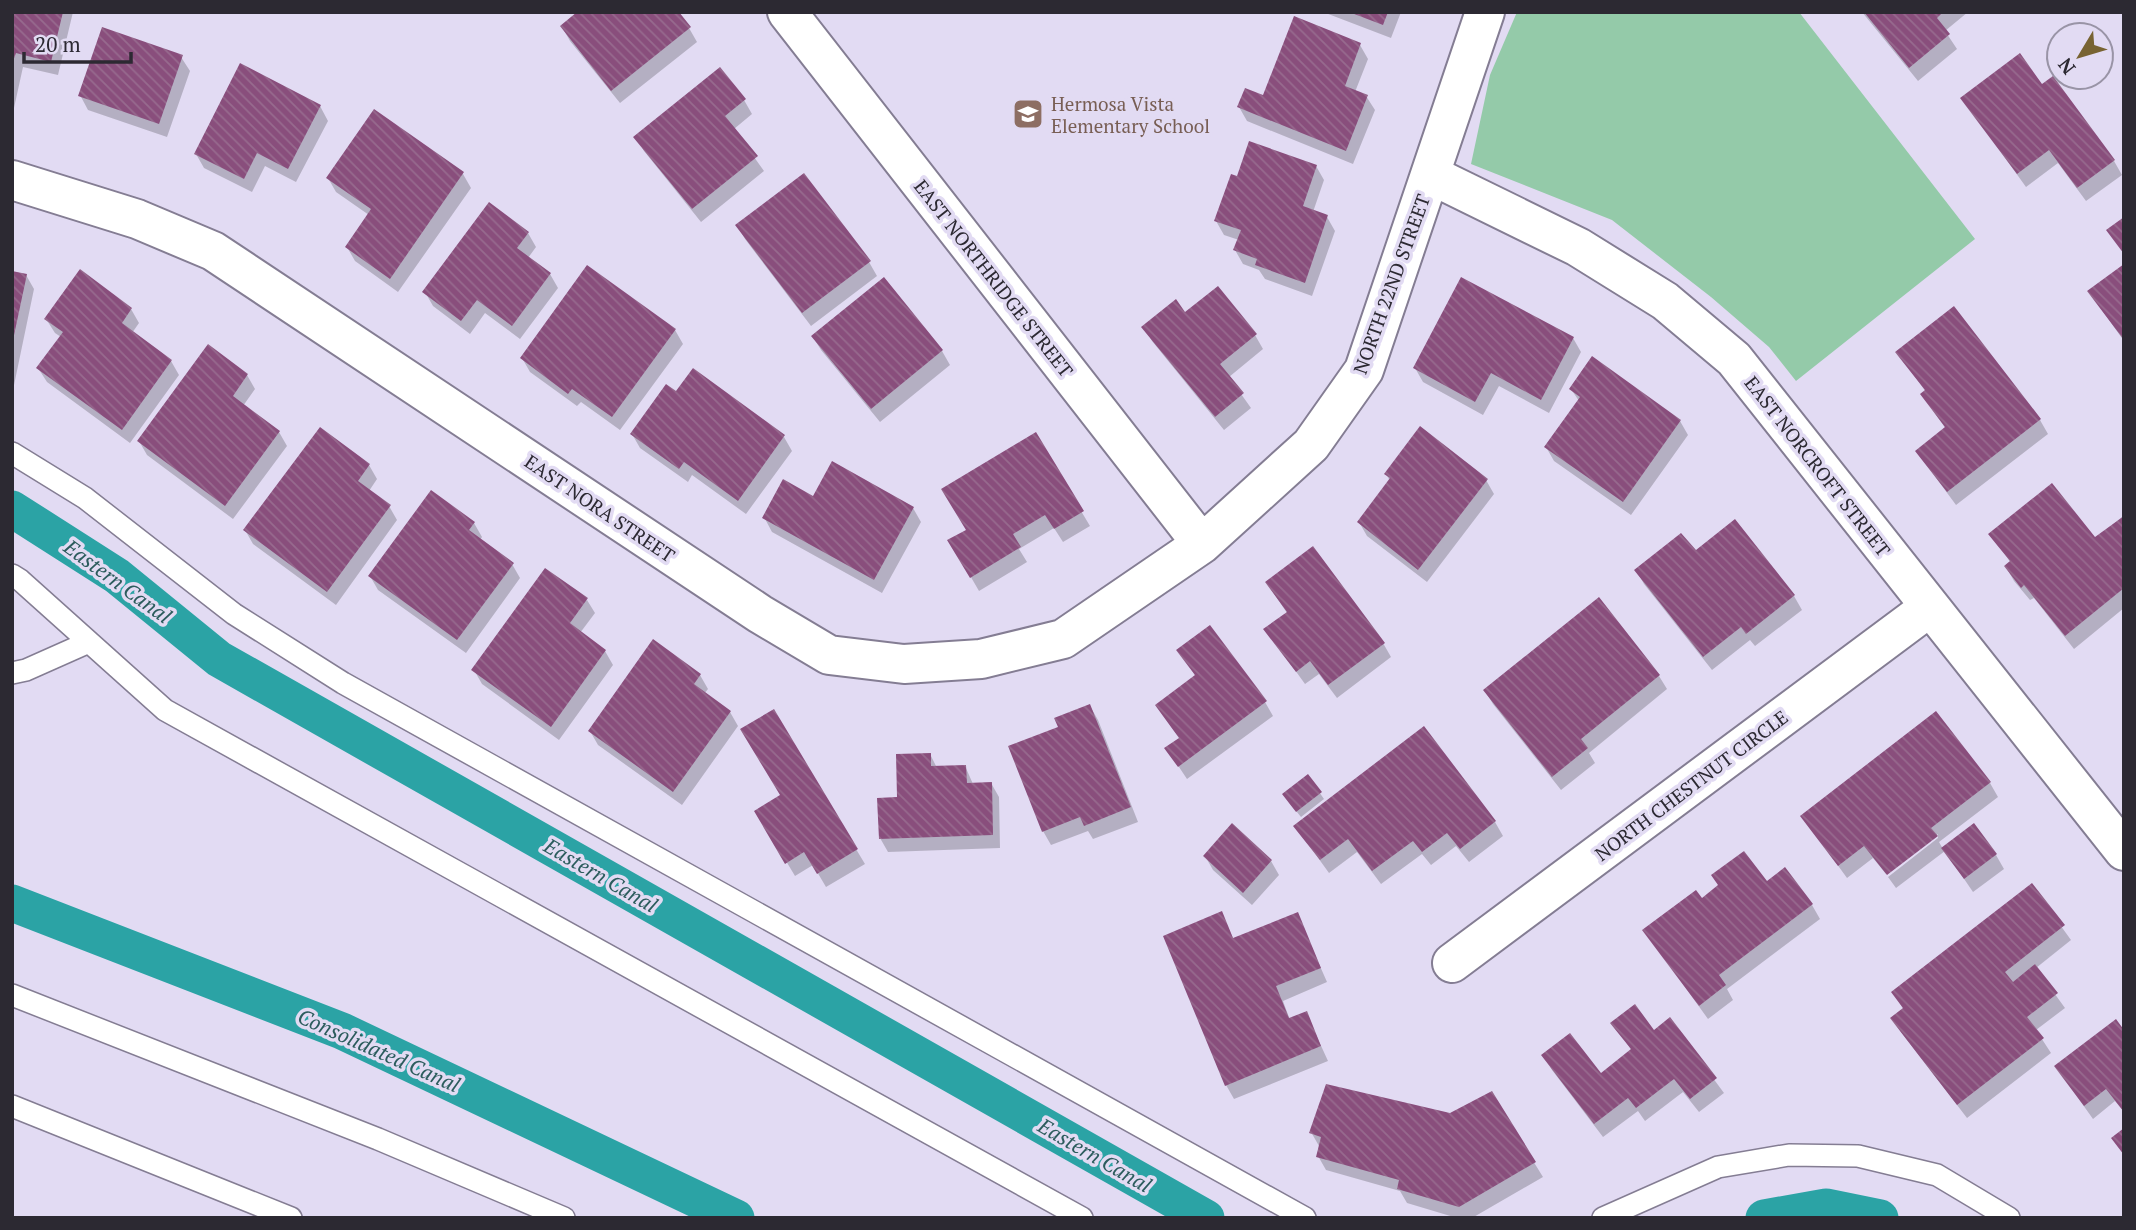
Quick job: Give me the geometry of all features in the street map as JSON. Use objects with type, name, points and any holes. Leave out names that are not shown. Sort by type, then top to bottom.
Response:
[{"type":"street","name":"EAST NORTHRIDGE STREET","points":[[787,12],[1202,544]]},
{"type":"street","name":"NORTH 22ND STREET","points":[[1202,544],[1311,445],[1364,370],[1485,12]]},
{"type":"street","name":"EAST NORCROFT STREET","points":[[1431,175],[1578,247],[1665,301],[1734,359],[2124,851]]},
{"type":"street","name":"EAST NORA STREET","points":[[12,180],[137,219],[213,251],[760,614],[830,655],[904,664],[981,659],[1063,639],[1202,544]]},
{"type":"street","name":"NORTH CHESTNUT CIRCLE","points":[[1452,963],[1930,607]]},
{"type":"lane","points":[[12,453],[85,498],[234,614],[343,683],[1306,1218]]},
{"type":"lane","points":[[12,575],[165,710],[1082,1218]]},
{"type":"lane","points":[[12,674],[89,642]]},
{"type":"lane","points":[[12,995],[378,1139],[564,1218]]},
{"type":"lane","points":[[12,1106],[291,1218]]},
{"type":"lane","points":[[1603,1218],[1718,1167],[1789,1154],[1858,1156],[1937,1175],[2009,1218]]},
{"type":"green space","points":[[1517,12],[1799,12],[1975,239],[1796,381],[1769,347],[1711,297],[1612,220],[1471,164],[1490,75]]},
{"type":"building","points":[[12,12],[63,12],[51,62],[16,53],[12,64]]},
{"type":"building","points":[[577,12],[679,12],[691,27],[611,91],[560,26]]},
{"type":"building","points":[[1349,12],[1388,12],[1383,25]]},
{"type":"building","points":[[1864,12],[1943,12],[1937,18],[1950,34],[1909,68]]},
{"type":"building","points":[[1294,16],[1361,43],[1345,86],[1368,95],[1346,151],[1237,107],[1245,88],[1263,95]]},
{"type":"building","points":[[102,27],[183,55],[159,124],[78,96]]},
{"type":"building","points":[[2020,53],[2042,84],[2045,82],[2045,91],[2064,91],[2115,160],[2077,188],[2049,150],[2017,174],[1960,98]]},
{"type":"building","points":[[240,63],[321,105],[288,169],[257,153],[244,179],[194,154]]},
{"type":"building","points":[[720,67],[746,99],[725,116],[758,156],[692,209],[633,137]]},
{"type":"building","points":[[374,109],[464,172],[390,279],[345,247],[371,209],[326,178]]},
{"type":"building","points":[[1249,141],[1317,165],[1303,206],[1328,215],[1305,283],[1255,265],[1257,259],[1233,250],[1241,230],[1214,221],[1231,174],[1237,176]]},
{"type":"building","points":[[804,173],[871,261],[802,313],[735,225]]},
{"type":"building","points":[[489,202],[529,232],[517,248],[551,273],[512,326],[477,300],[461,321],[422,292]]},
{"type":"building","points":[[2124,217],[2124,254],[2106,230]]},
{"type":"building","points":[[2124,264],[2124,340],[2087,291]]},
{"type":"building","points":[[587,265],[676,329],[612,417],[572,389],[568,394],[520,358]]},
{"type":"building","points":[[80,269],[132,308],[122,323],[172,360],[122,430],[36,368],[63,332],[44,319]]},
{"type":"building","points":[[12,271],[27,274],[13,340],[12,340]]},
{"type":"building","points":[[884,277],[943,350],[871,409],[811,336]]},
{"type":"building","points":[[1461,277],[1574,337],[1541,400],[1491,373],[1475,402],[1413,368]]},
{"type":"building","points":[[1218,286],[1257,334],[1220,364],[1244,393],[1215,417],[1141,327],[1176,299],[1185,312]]},
{"type":"building","points":[[1954,306],[2041,419],[1947,492],[1915,451],[1945,427],[1920,394],[1925,390],[1895,352]]},
{"type":"building","points":[[208,344],[248,374],[233,396],[280,431],[225,506],[137,441]]},
{"type":"building","points":[[1592,356],[1681,420],[1623,502],[1544,447],[1580,397],[1569,389]]},
{"type":"building","points":[[693,368],[785,435],[738,501],[684,462],[679,469],[630,434],[666,384],[676,391]]},
{"type":"building","points":[[1420,426],[1488,479],[1418,570],[1357,522],[1390,478],[1384,474]]},
{"type":"building","points":[[320,427],[370,464],[358,481],[391,505],[327,592],[243,530]]},
{"type":"building","points":[[1036,432],[1084,511],[1054,529],[1045,515],[1013,534],[1021,547],[970,578],[947,540],[966,530],[941,489]]},
{"type":"building","points":[[832,461],[914,507],[874,580],[762,518],[783,479],[813,496]]},
{"type":"building","points":[[2052,483],[2095,537],[2124,516],[2124,588],[2065,636],[2024,585],[2021,588],[2004,566],[2010,561],[1988,534]]},
{"type":"building","points":[[431,490],[475,522],[469,530],[514,563],[457,640],[368,576]]},
{"type":"building","points":[[1735,519],[1795,595],[1746,634],[1741,627],[1703,657],[1634,570],[1681,533],[1696,550]]},
{"type":"building","points":[[1313,546],[1385,643],[1328,685],[1310,661],[1296,672],[1263,629],[1287,612],[1265,582]]},
{"type":"building","points":[[545,568],[588,598],[570,623],[606,650],[551,727],[471,670]]},
{"type":"building","points":[[1599,597],[1660,675],[1581,739],[1588,748],[1552,777],[1483,690]]},
{"type":"building","points":[[1210,625],[1267,701],[1178,767],[1164,748],[1179,738],[1155,705],[1195,675],[1176,650]]},
{"type":"building","points":[[653,639],[701,674],[694,684],[731,711],[673,792],[588,731]]},
{"type":"building","points":[[1090,704],[1131,807],[1084,826],[1080,817],[1042,832],[1008,746],[1058,727],[1054,718]]},
{"type":"building","points":[[774,709],[858,849],[817,874],[804,852],[785,864],[754,811],[780,795],[740,729]]},
{"type":"building","points":[[1936,711],[1991,782],[1931,828],[1938,836],[1887,875],[1864,846],[1838,866],[1800,816]]},
{"type":"building","points":[[1424,726],[1496,821],[1460,849],[1447,833],[1422,852],[1413,841],[1372,871],[1348,839],[1320,860],[1293,826]]},
{"type":"building","points":[[931,753],[931,766],[966,765],[967,783],[992,782],[993,835],[879,839],[877,798],[897,797],[896,754]]},
{"type":"building","points":[[1308,774],[1322,792],[1296,812],[1282,794]]},
{"type":"building","points":[[1232,823],[1272,860],[1243,893],[1203,856]]},
{"type":"building","points":[[1974,823],[1997,854],[1964,879],[1941,848]]},
{"type":"building","points":[[1744,851],[1767,881],[1785,867],[1813,904],[1719,975],[1726,985],[1699,1006],[1642,930],[1696,890],[1702,898],[1718,885],[1711,875]]},
{"type":"building","points":[[2032,883],[2065,925],[2005,972],[2013,982],[2035,964],[2058,993],[2027,1017],[2044,1038],[1957,1105],[1890,1018],[1903,1008],[1891,992]]},
{"type":"building","points":[[1222,911],[1233,938],[1298,912],[1321,968],[1276,986],[1289,1018],[1307,1011],[1321,1046],[1225,1086],[1163,936]]},
{"type":"building","points":[[1635,1004],[1654,1030],[1670,1017],[1717,1078],[1690,1099],[1674,1079],[1636,1108],[1628,1098],[1594,1124],[1541,1055],[1570,1033],[1601,1073],[1631,1049],[1610,1023]]},
{"type":"building","points":[[2116,1019],[2124,1030],[2124,1112],[2106,1089],[2084,1106],[2054,1066]]},
{"type":"building","points":[[1326,1084],[1450,1113],[1492,1091],[1536,1162],[1459,1207],[1397,1189],[1399,1180],[1316,1157],[1321,1137],[1309,1133]]},
{"type":"building","points":[[2124,1128],[2124,1155],[2111,1138]]},
{"type":"waterway","name":"Eastern Canal","points":[[12,509],[117,576],[219,659],[1206,1218]]},
{"type":"waterway","name":"Consolidated Canal","points":[[12,903],[342,1031],[736,1218]]},
{"type":"waterway","name":"Eastern Canal","points":[[1764,1218],[1826,1207],[1880,1218]]},
{"type":"place","name":"Hermosa Vista Elementary School","points":[[1028,114]]}]
